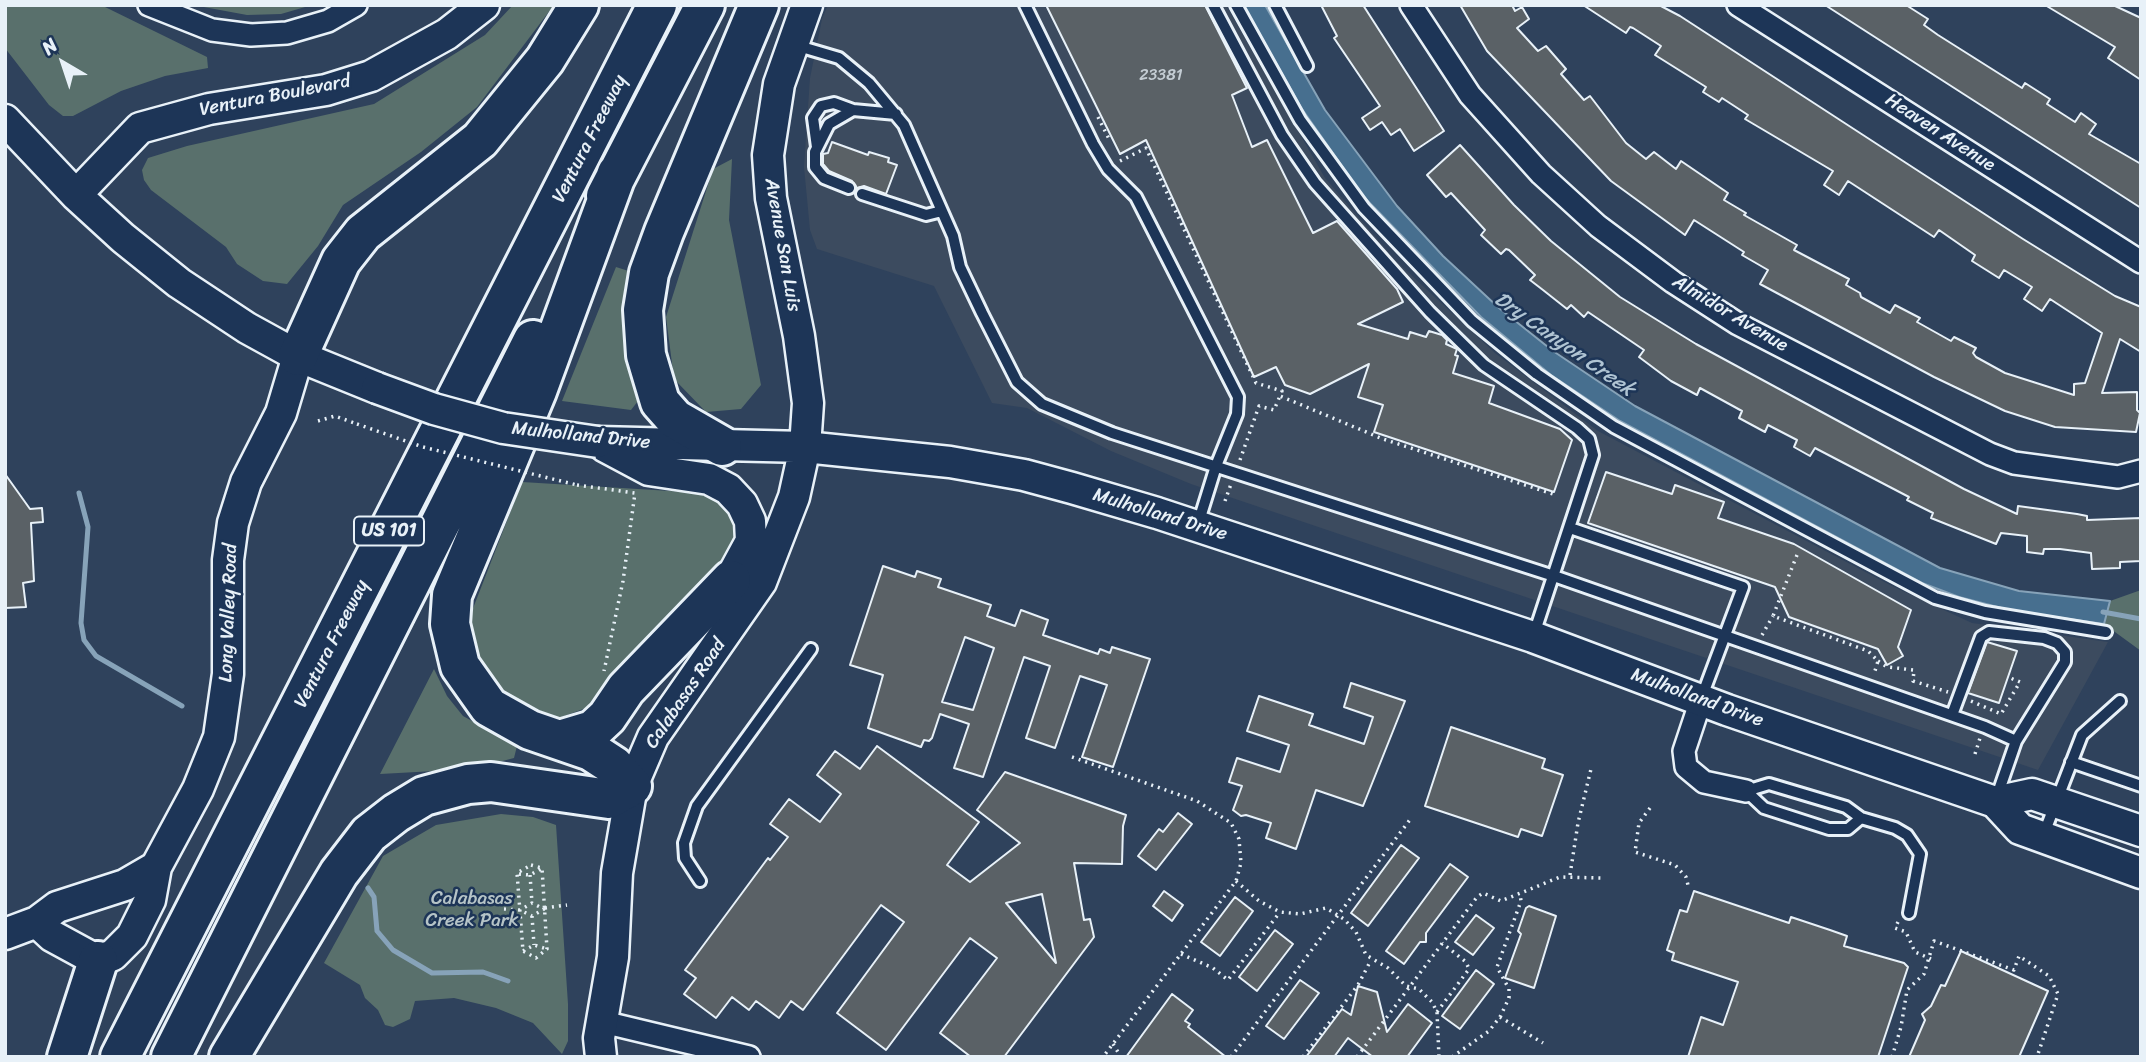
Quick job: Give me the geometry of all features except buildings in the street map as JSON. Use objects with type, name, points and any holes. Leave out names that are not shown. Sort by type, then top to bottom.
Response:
[{"type":"highway","points":[[298,356],[341,261],[363,233],[480,141],[545,60],[579,5]]},
{"type":"highway","name":"Ventura Freeway","points":[[120,1057],[657,5]]},
{"type":"highway","name":"Ventura Freeway","points":[[171,1057],[617,173],[705,5]]},
{"type":"highway","points":[[722,446],[675,419],[660,402],[646,355],[643,310],[649,273],[664,232],[759,5]]},
{"type":"highway","points":[[229,1057],[339,873],[369,834],[396,813],[425,796],[468,784],[491,782],[609,799],[632,786],[603,758],[562,739],[530,730],[489,707],[472,686],[454,645],[450,624],[452,595],[537,391],[617,173]]},
{"type":"highway","points":[[562,739],[593,730],[607,717],[626,689],[731,580]]},
{"type":"highway","points":[[67,1057],[98,961]]},
{"type":"main road","name":"Ventura Boulevard","points":[[76,195],[140,128],[209,109],[314,92],[371,76],[447,34],[484,5]]},
{"type":"main road","name":"Avenue San Luis","points":[[804,447],[808,403],[799,336],[771,198],[768,155],[771,120],[792,44],[807,5]]},
{"type":"main road","name":"Mulholland Drive","points":[[5,120],[76,195],[123,239],[179,283],[247,328],[298,356],[434,409],[503,428],[598,442],[804,447],[950,462],[1024,475],[1198,526],[1533,637],[1701,700],[1995,802],[2020,829],[2141,873]]},
{"type":"main road","name":"Long Valley Road","points":[[98,961],[113,955],[132,936],[149,900],[156,867],[198,789],[219,737],[228,674],[228,559],[233,523],[246,482],[281,413],[298,356]]},
{"type":"main road","points":[[598,442],[649,470],[709,479],[728,489],[742,504],[750,521],[751,541],[731,580],[642,727],[635,751],[632,786]]},
{"type":"main road","name":"Calabasas Road","points":[[597,1043],[613,957],[620,850],[632,786],[653,737],[761,582],[794,498],[804,447]]},
{"type":"main road","points":[[1995,802],[2032,794],[2141,831]]},
{"type":"main road","points":[[5,934],[37,922],[57,908],[125,885],[156,867]]},
{"type":"main road","points":[[37,922],[52,936],[98,961]]},
{"type":"street","points":[[149,5],[212,30],[251,35],[286,33],[328,20],[356,5]]},
{"type":"street","name":"Almidor Avenue","points":[[1411,5],[1470,94],[1541,174],[1598,226],[1673,282],[1727,317],[1990,454],[2014,463],[2118,477],[2141,471]]},
{"type":"street","name":"Heaven Avenue","points":[[1738,5],[2141,262]]},
{"type":"street","points":[[1701,700],[1684,751],[1686,767],[1704,782],[1746,791]]},
{"type":"street","points":[[597,1043],[749,1057]]},
{"type":"lane","points":[[1025,5],[1108,169],[1136,197],[1238,397],[1237,414],[1216,466],[1198,526]]},
{"type":"lane","points":[[1213,5],[1282,135],[1321,191],[1430,312],[1484,365],[1589,439],[1594,455],[1533,637]]},
{"type":"lane","points":[[1236,5],[1300,120],[1364,208],[1472,321],[1537,374],[1614,427],[1936,598],[1985,611],[2106,632]]},
{"type":"lane","points":[[1275,5],[1307,66]]},
{"type":"lane","points":[[792,44],[839,58],[869,83],[904,124],[953,236],[960,267],[1017,382],[1042,404],[1088,424],[1554,576],[1952,715],[2016,741]]},
{"type":"lane","points":[[849,188],[824,178],[815,167],[817,147],[813,118],[821,106],[834,103],[853,110],[896,114]]},
{"type":"lane","points":[[817,147],[829,124],[853,110]]},
{"type":"lane","points":[[862,194],[926,215],[942,211]]},
{"type":"lane","points":[[1570,528],[1742,587],[1701,700]]},
{"type":"lane","points":[[1952,715],[1977,643],[1989,632],[2045,638],[2061,648],[2065,662],[2016,741],[1995,802]]},
{"type":"lane","points":[[699,881],[685,858],[684,843],[697,806],[811,649]]},
{"type":"lane","points":[[2043,838],[2082,736],[2120,701]]},
{"type":"lane","points":[[2071,762],[2141,786]]},
{"type":"lane","points":[[1861,818],[1849,829],[1829,829],[1764,808],[1746,791],[1769,784],[1846,807],[1861,818],[1895,828],[1915,844],[1920,854],[1919,869],[1904,916]]},
{"type":"path","points":[[1096,113],[1114,149]]},
{"type":"path","points":[[1120,161],[1146,148],[1256,383],[1282,391],[1274,410],[1259,406],[1225,501]]},
{"type":"path","points":[[1280,396],[1383,439],[1556,495]]},
{"type":"path","points":[[318,421],[335,416],[435,450],[577,485],[635,493],[623,581],[606,665],[599,680]]},
{"type":"path","points":[[1761,635],[1773,616],[1782,586],[1797,555]]},
{"type":"path","points":[[1773,616],[1868,651],[1878,662],[1870,686]]},
{"type":"path","points":[[1072,758],[1215,810],[1231,823],[1239,839],[1241,863],[1236,881],[1103,1057]]},
{"type":"path","points":[[1570,875],[1577,823],[1591,769]]},
{"type":"path","points":[[1650,808],[1639,823],[1635,852],[1675,865],[1686,877],[1689,889]]},
{"type":"path","points":[[1231,1057],[1412,817]]},
{"type":"path","points":[[517,873],[531,865],[542,869]]},
{"type":"path","points":[[517,873],[530,875],[542,869]]},
{"type":"path","points":[[542,869],[547,949]]},
{"type":"path","points":[[517,873],[523,951]]},
{"type":"path","points":[[530,875],[532,903]]},
{"type":"path","points":[[1357,1057],[1483,893],[1501,901],[1570,875],[1601,878]]},
{"type":"path","points":[[1236,881],[1259,901],[1280,912],[1300,914],[1325,908],[1352,927],[1371,960],[1388,968],[1410,988],[1426,994],[1437,1012],[1439,1057]]},
{"type":"path","points":[[1452,1057],[1475,1042],[1500,1017],[1510,993],[1499,975],[1498,959],[1521,901],[1520,894]]},
{"type":"path","points":[[532,903],[544,909]]},
{"type":"path","points":[[520,910],[532,903]]},
{"type":"path","points":[[532,916],[544,909],[567,905]]},
{"type":"path","points":[[503,909],[520,910],[532,916]]},
{"type":"path","points":[[1181,954],[1213,968],[1228,981],[1280,912]]},
{"type":"path","points":[[532,916],[534,945]]},
{"type":"path","points":[[1904,916],[1895,928],[1906,932],[1915,952],[1931,959]]},
{"type":"path","points":[[1892,1057],[1901,1027],[1907,990],[1924,974],[1931,959],[1934,941],[2014,970],[2020,956],[2039,966],[2049,976],[2058,994],[2037,1057]]},
{"type":"path","points":[[1437,1012],[1469,969],[1466,962],[1442,943]]},
{"type":"path","points":[[523,951],[534,945],[547,949]]},
{"type":"path","points":[[523,951],[536,958],[547,949]]},
{"type":"path","points":[[1303,1057],[1358,985],[1371,960]]},
{"type":"path","points":[[1500,1017],[1543,1043]]},
{"type":"path","points":[[1113,1044],[1121,1057]]},
{"type":"shaded area","points":[[828,5],[1226,5],[1325,178],[1395,260],[1495,353],[1598,431],[1892,586],[1972,623],[2108,642],[2038,770],[1191,484],[1111,451],[1027,408],[992,403],[934,286],[817,249],[810,230],[804,167],[810,78],[822,19]]},
{"type":"shaded area","points":[[1243,5],[1265,5],[1325,110],[1397,206],[1443,256],[1499,308],[1553,351],[1635,406],[1940,568],[2019,591],[2110,601],[2104,624],[2013,611],[1959,597],[1922,583],[1620,421],[1551,375],[1481,317],[1363,196],[1302,109]]},
{"type":"green space","points":[[5,5],[101,5],[207,57],[208,68],[165,76],[121,91],[73,116],[63,116],[49,105],[5,48]]},
{"type":"green space","points":[[193,5],[312,5],[281,14],[247,15]]},
{"type":"green space","points":[[513,5],[554,5],[477,107],[421,152],[343,205],[318,246],[287,284],[263,281],[237,264],[226,247],[151,190],[144,180],[142,170],[148,158],[187,146],[374,104],[485,35]]},
{"type":"green space","points":[[732,159],[729,220],[761,385],[741,409],[706,412],[674,379],[666,317],[713,169]]},
{"type":"green space","points":[[616,267],[638,274],[631,334],[638,401],[631,410],[562,401]]},
{"type":"green space","points":[[522,482],[704,493],[731,504],[739,550],[597,704],[556,719],[488,683],[465,629]]},
{"type":"green space","points":[[2141,590],[2141,651],[2104,624],[2110,601]]},
{"type":"green space","points":[[434,669],[447,696],[463,716],[517,746],[514,758],[472,769],[380,774]]},
{"type":"green space","name":"Calabasas Creek Park","points":[[501,814],[533,817],[556,825],[568,1004],[568,1041],[562,1054],[533,1023],[496,1008],[454,998],[415,1001],[410,1019],[393,1027],[385,1025],[378,1010],[365,998],[360,985],[324,963],[383,856],[436,825]]},
{"type":"waterway","points":[[79,493],[88,527],[81,623],[84,640],[96,656],[182,706]]},
{"type":"waterway","name":"Dry Canyon Creek","points":[[2103,612],[2141,619]]},
{"type":"waterway","points":[[368,888],[374,897],[377,931],[393,950],[432,973],[483,972],[508,981]]}]
